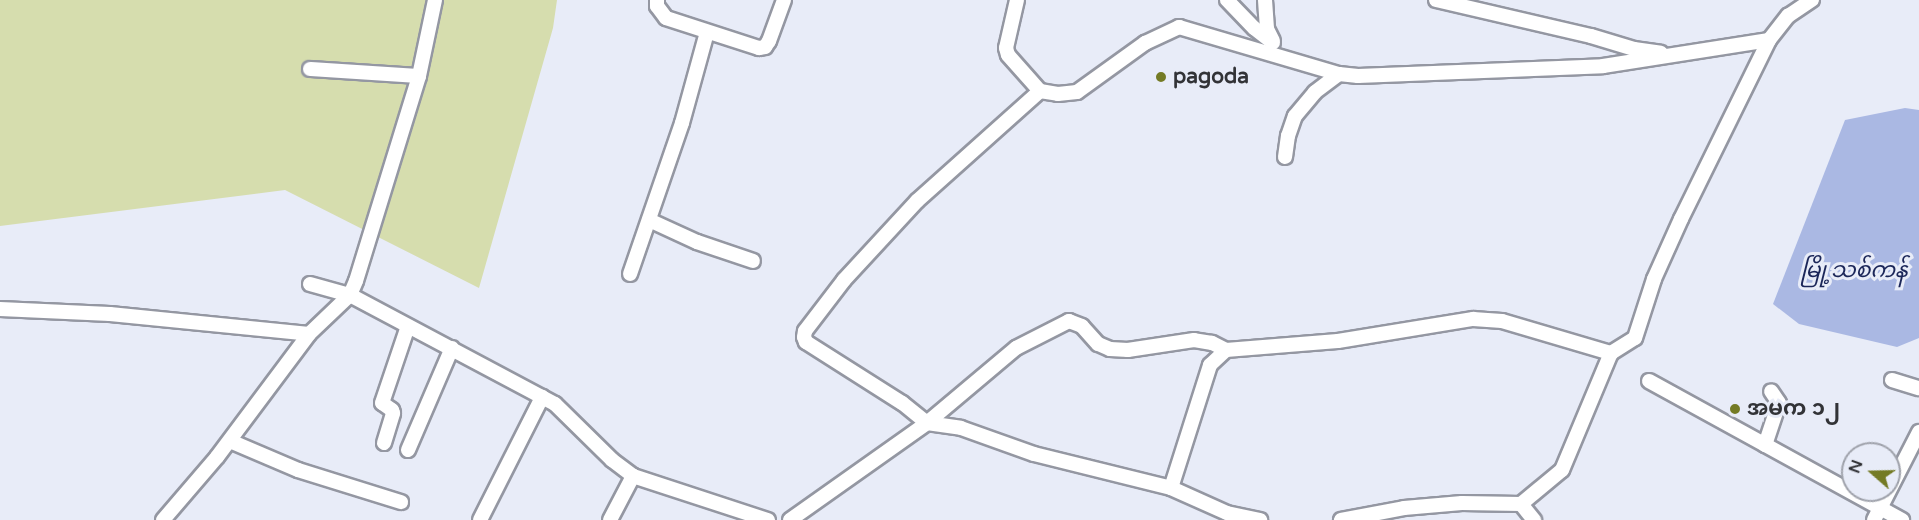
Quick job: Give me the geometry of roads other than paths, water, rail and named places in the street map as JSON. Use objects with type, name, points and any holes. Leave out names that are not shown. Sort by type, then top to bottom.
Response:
[{"type":"street","points":[[163,520],[230,441],[309,334],[350,296],[419,76],[435,0]]},
{"type":"street","points":[[657,0],[657,6],[666,18],[759,48],[765,47],[784,0]]},
{"type":"street","points":[[1017,0],[1006,48],[1008,55],[1040,91],[1058,94],[1077,92],[1145,43],[1179,27],[1339,74],[1358,76],[1515,72],[1603,66],[1769,40]]},
{"type":"street","points":[[1227,0],[1254,28],[1273,43]]},
{"type":"street","points":[[1265,0],[1267,29],[1280,57]]},
{"type":"street","points":[[1436,0],[1591,36],[1634,49],[1678,56]]},
{"type":"street","points":[[1341,520],[1404,508],[1462,503],[1521,504],[1557,475],[1568,461],[1611,353],[1635,338],[1654,279],[1769,40],[1788,16],[1812,0]]},
{"type":"street","points":[[630,274],[682,123],[707,32]]},
{"type":"street","points":[[310,69],[419,76]]},
{"type":"street","points":[[1285,157],[1288,136],[1295,116],[1315,92],[1339,74]]},
{"type":"street","points":[[1040,91],[917,201],[844,280],[805,331],[806,342],[902,403],[927,423],[961,428],[1034,454],[1171,488],[1227,513],[1260,520]]},
{"type":"street","points":[[649,220],[697,242],[753,261]]},
{"type":"street","points":[[310,284],[350,296],[555,404],[612,460],[633,476],[768,520]]},
{"type":"street","points":[[0,309],[110,314],[309,334]]},
{"type":"street","points":[[790,520],[927,423],[1016,348],[1069,321],[1082,326],[1098,345],[1110,350],[1128,350],[1194,340],[1212,343],[1226,350],[1338,341],[1473,319],[1502,321],[1611,353]]},
{"type":"street","points":[[384,443],[393,410],[382,403],[408,326]]},
{"type":"street","points":[[408,450],[452,348]]},
{"type":"street","points":[[1171,488],[1210,365],[1226,350]]},
{"type":"street","points":[[1892,380],[1919,388]]},
{"type":"street","points":[[1649,381],[1902,520]]},
{"type":"street","points":[[1765,445],[1779,403],[1771,391]]},
{"type":"street","points":[[480,520],[542,397]]},
{"type":"street","points":[[1874,520],[1919,432]]},
{"type":"street","points":[[230,441],[298,470],[401,502]]},
{"type":"street","points":[[610,520],[633,476]]},
{"type":"street","points":[[1521,504],[1534,520]]},
{"type":"water","name":"မြို့သစ်ကန်","points":[[1905,108],[1919,110],[1919,338],[1897,347],[1799,324],[1773,304],[1845,120]]},
{"type":"place","name":"pagoda","points":[[1161,77]]},
{"type":"place","name":"အမက ၁၂","points":[[1735,409]]}]
